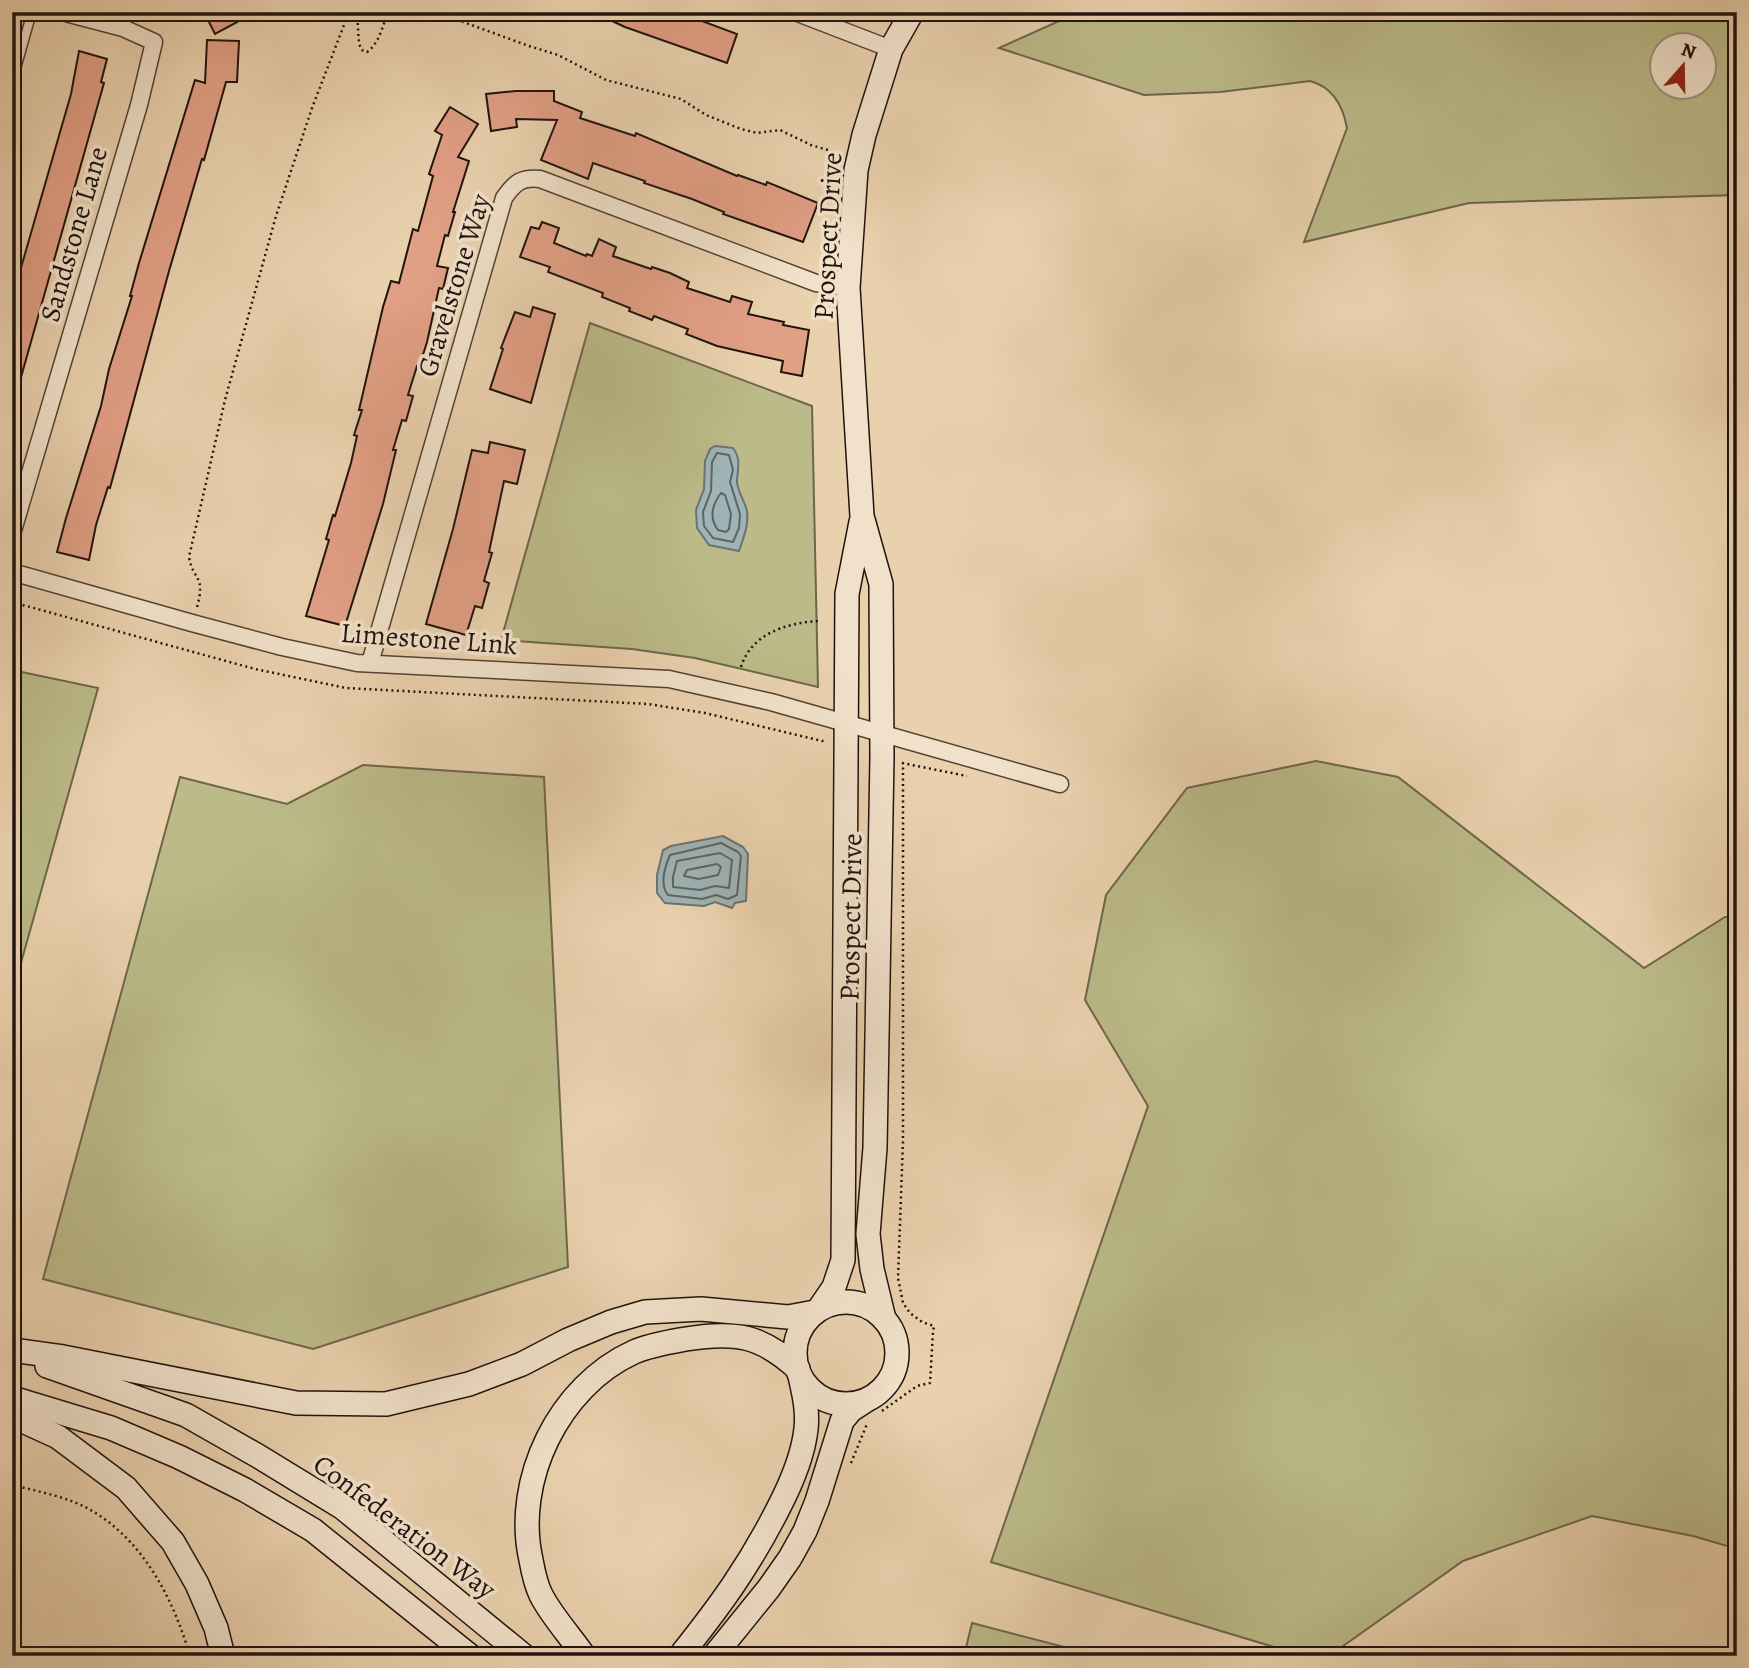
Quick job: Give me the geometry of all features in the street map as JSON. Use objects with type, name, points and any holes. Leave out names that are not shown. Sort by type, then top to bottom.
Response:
[{"type":"street","name":"Sandstone Lane","points":[[12,534],[139,105],[154,42],[125,20],[62,12]]},
{"type":"street","points":[[795,12],[891,49]]},
{"type":"street","name":"Prospect Drive","points":[[884,1320],[867,1234],[875,1148],[881,584],[862,516],[848,288],[856,170],[863,135],[891,49],[912,12]]},
{"type":"street","name":"Gravelstone Way","points":[[370,663],[504,198],[517,181],[527,177],[540,179],[816,284],[848,288]]},
{"type":"street","name":"Prospect Drive","points":[[817,1310],[834,1287],[843,1260],[847,594],[862,516]]},
{"type":"street","name":"Limestone Link","points":[[12,572],[317,655],[370,663],[669,680],[771,702],[1060,784]]},
{"type":"street","points":[[12,1350],[64,1357],[296,1403],[386,1404],[469,1384],[522,1364],[611,1322],[645,1312],[701,1309],[788,1317],[833,1303],[848,1301],[863,1304],[876,1311],[894,1335],[896,1366],[890,1380],[880,1391],[851,1410],[842,1421],[805,1531],[769,1588],[714,1656]]},
{"type":"street","points":[[680,1656],[721,1606],[744,1572],[791,1483],[806,1430],[806,1399],[795,1346],[799,1331],[807,1318],[817,1310]]},
{"type":"street","points":[[584,1656],[541,1596],[530,1559],[526,1520],[529,1491],[551,1432],[573,1400],[599,1374],[634,1352],[669,1342],[725,1336],[760,1341],[782,1354],[799,1372],[809,1388],[821,1398],[851,1404],[866,1400]]},
{"type":"street","name":"Confederation Way","points":[[12,1357],[49,1367],[186,1415],[258,1456],[343,1508],[524,1656]]},
{"type":"street","name":"Confederation Way","points":[[12,1398],[111,1428],[245,1490],[313,1530],[470,1656]]},
{"type":"street","points":[[12,1416],[58,1437],[126,1488],[173,1542],[197,1584],[216,1628],[223,1656]]},
{"type":"lane","points":[[12,83],[32,12]]},
{"type":"path","points":[[185,650],[201,587],[189,557],[225,400],[276,216],[312,108],[349,12]]},
{"type":"path","points":[[357,12],[359,44],[362,50],[367,52],[372,50],[388,12]]},
{"type":"path","points":[[436,12],[529,46],[542,48],[606,80],[681,99],[706,115],[731,125],[757,133],[780,130],[831,151]]},
{"type":"path","points":[[741,667],[748,649],[768,634],[792,624],[818,621]]},
{"type":"path","points":[[930,1379],[934,1326],[910,1313],[902,1303],[898,1278],[904,1141],[904,763],[974,777]]},
{"type":"path","points":[[12,1485],[69,1500],[92,1510],[115,1526],[136,1548],[166,1593],[190,1656]]},
{"type":"shaded area","points":[[1079,12],[1737,12],[1737,195],[1469,203],[1304,242],[1347,128],[1340,105],[1331,93],[1310,81],[1220,92],[1144,95],[999,48]]},
{"type":"shaded area","points":[[590,323],[812,406],[818,687],[695,658],[632,649],[501,640]]},
{"type":"shaded area","points":[[12,670],[98,688],[12,995]]},
{"type":"shaded area","points":[[1316,761],[1398,777],[1644,968],[1725,917],[1737,917],[1737,1549],[1693,1536],[1592,1516],[1463,1561],[1329,1656],[1304,1656],[991,1562],[1148,1106],[1085,1000],[1106,895],[1187,788]]},
{"type":"shaded area","points":[[363,765],[544,777],[568,1267],[313,1349],[43,1279],[180,777],[287,804]]},
{"type":"shaded area","points":[[972,1623],[1099,1656],[964,1656]]},
{"type":"water","points":[[715,446],[733,448],[738,459],[737,484],[747,517],[739,551],[709,545],[697,528],[696,510],[704,489],[705,461],[710,449]]},
{"type":"water","points":[[723,836],[743,847],[748,854],[746,901],[735,903],[732,908],[715,902],[704,906],[665,903],[657,893],[657,875],[663,850]]},
{"type":"building","points":[[204,12],[256,12],[215,34]]},
{"type":"building","points":[[593,12],[678,12],[737,34],[727,63],[625,27]]},
{"type":"building","points":[[207,40],[239,41],[237,82],[226,82],[204,160],[202,159],[110,488],[108,487],[96,525],[89,560],[57,552],[101,406],[139,263],[195,80],[205,83]]},
{"type":"building","points":[[79,51],[107,59],[101,82],[104,83],[16,395],[12,395],[12,299],[71,94]]},
{"type":"building","points":[[554,91],[554,101],[582,112],[580,118],[635,136],[636,133],[737,176],[766,185],[767,182],[818,203],[803,242],[593,163],[588,179],[541,160],[557,120],[516,119],[517,127],[491,131],[486,94]]},
{"type":"building","points":[[450,107],[478,124],[458,157],[469,161],[437,266],[448,268],[443,289],[439,288],[427,342],[408,395],[413,396],[406,421],[402,420],[393,450],[396,450],[383,504],[345,626],[306,616],[329,540],[326,539],[333,515],[335,516],[351,463],[357,436],[354,435],[362,410],[359,410],[383,307],[391,281],[399,283],[413,229],[418,231],[433,176],[429,174],[442,135],[435,131]]},
{"type":"building","points":[[542,222],[559,228],[554,243],[586,256],[592,256],[599,239],[616,247],[613,256],[670,273],[689,282],[687,288],[730,302],[732,296],[752,302],[748,314],[809,330],[802,376],[781,372],[783,361],[717,346],[686,334],[688,329],[654,316],[652,320],[629,311],[630,308],[602,297],[603,293],[548,272],[550,267],[520,257],[531,227],[539,229]]},
{"type":"building","points":[[533,307],[555,314],[531,403],[490,389],[503,349],[501,348],[515,312],[530,317]]},
{"type":"building","points":[[490,442],[525,450],[517,484],[504,481],[489,552],[492,553],[484,581],[489,583],[482,608],[475,606],[466,635],[426,624],[472,450],[488,453]]}]
